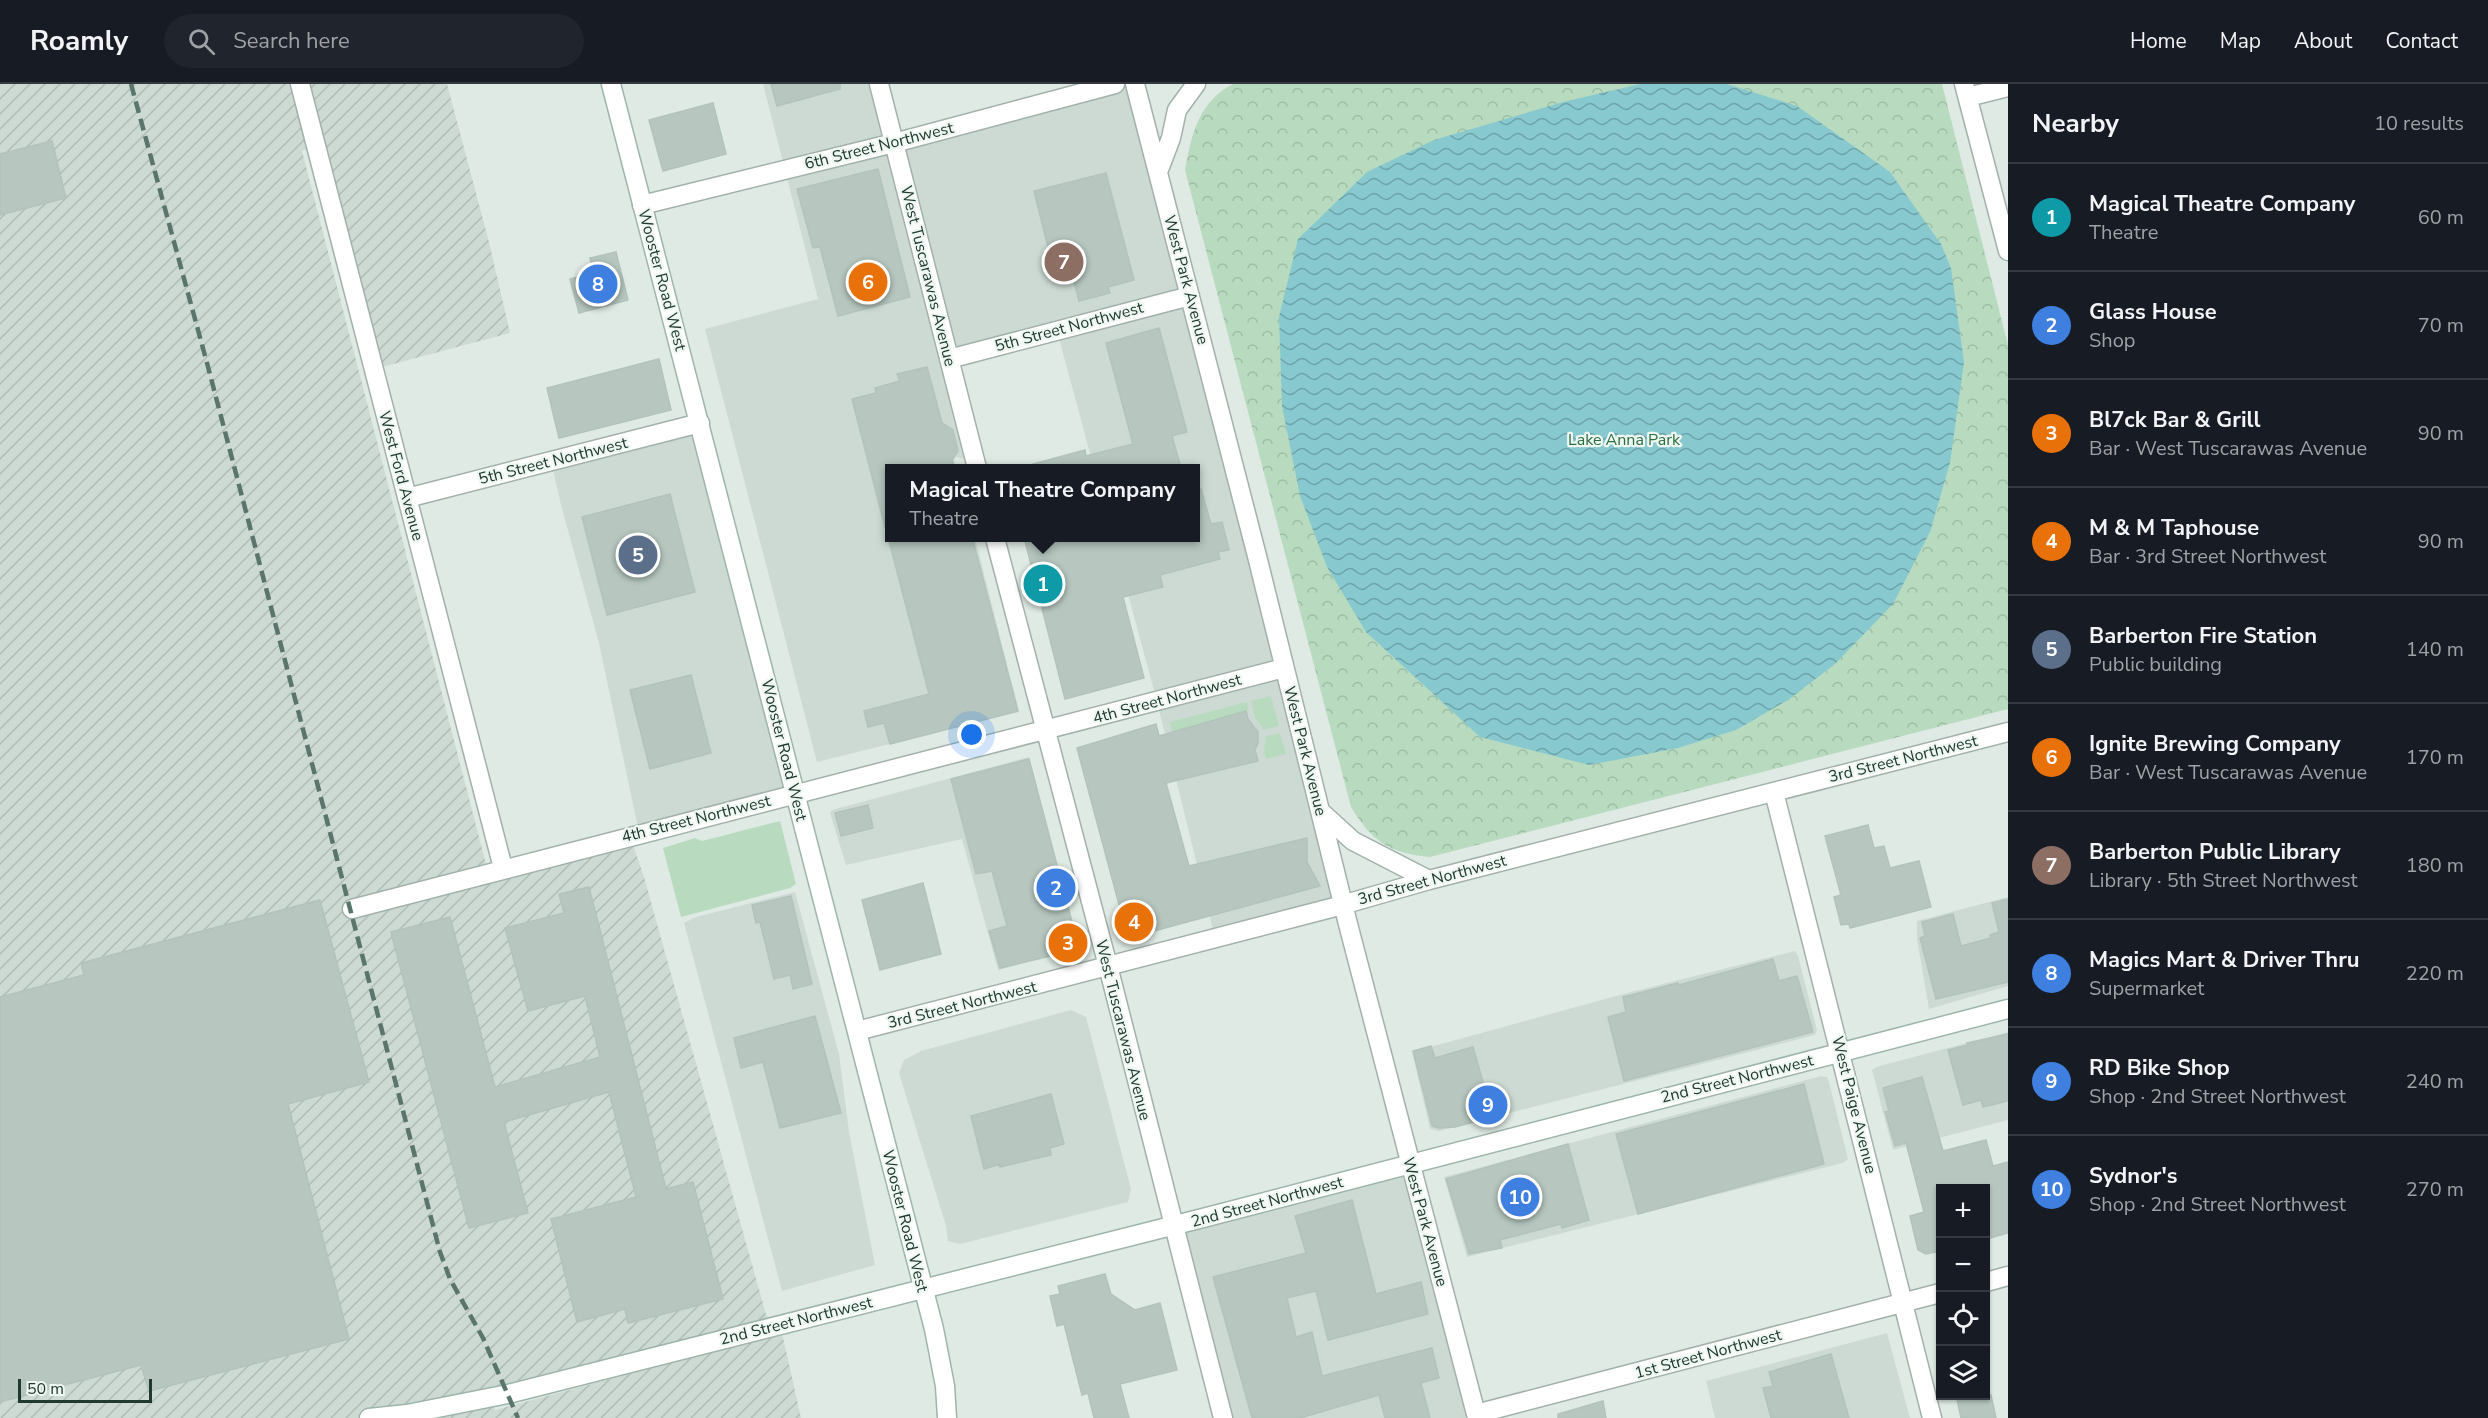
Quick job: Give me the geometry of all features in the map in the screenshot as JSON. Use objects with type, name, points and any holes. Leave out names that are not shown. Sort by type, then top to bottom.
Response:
[{"type":"street","name":"West Ford Avenue","points":[[300,84],[503,868]]},
{"type":"street","name":"Wooster Road West","points":[[611,84],[934,1329],[945,1386],[947,1418]]},
{"type":"street","name":"West Tuscarawas Avenue","points":[[879,84],[976,464]]},
{"type":"street","name":"6th Street Northwest","points":[[642,205],[894,143],[1115,84]]},
{"type":"street","name":"West Park Avenue","points":[[1135,84],[1343,905],[1477,1416]]},
{"type":"street","points":[[1158,172],[1171,138],[1177,110],[1196,84]]},
{"type":"street","points":[[2008,87],[1966,91],[2008,251]]},
{"type":"street","name":"5th Street Northwest","points":[[949,359],[1190,296]]},
{"type":"street","name":"5th Street Northwest","points":[[407,498],[700,423]]},
{"type":"street","name":"West Tuscarawas Avenue","points":[[996,542],[1108,966],[1222,1418]]},
{"type":"street","name":"4th Street Northwest","points":[[352,909],[503,868],[1284,668]]},
{"type":"street","name":"3rd Street Northwest","points":[[857,1031],[1001,996],[1343,905],[1429,879],[2008,732]]},
{"type":"street","name":"West Paige Avenue","points":[[1774,792],[1932,1418]]},
{"type":"street","points":[[1320,811],[1353,841],[1429,879]]},
{"type":"street","name":"2nd Street Northwest","points":[[369,1418],[468,1403],[525,1390],[1173,1226],[2008,1009]]},
{"type":"street","points":[[1990,1281],[2008,1276]]},
{"type":"street","name":"1st Street Northwest","points":[[1477,1416],[1936,1294]]},
{"type":"shaded area","points":[[0,84],[300,84],[315,146],[302,151],[488,872],[630,836],[644,877],[767,1318],[749,1333],[490,1390],[495,1410],[782,1333],[801,1418],[0,1418]]},
{"type":"shaded area","points":[[307,84],[447,84],[489,242],[510,333],[382,367]]},
{"type":"shaded area","points":[[763,84],[879,84],[894,143],[1115,84],[1135,84],[1343,905],[1215,938],[1157,702],[1114,542],[1200,542],[1200,464],[1093,464],[1057,331],[950,359],[976,461],[956,457],[955,464],[885,464],[885,542],[976,542],[1019,712],[817,762],[705,329],[818,299]]},
{"type":"shaded area","points":[[700,423],[795,793],[638,828],[599,643],[551,461]]},
{"type":"shaded area","points":[[1029,757],[1080,948],[998,970],[962,839],[846,865],[830,813],[832,810]]},
{"type":"shaded area","points":[[795,892],[839,1054],[849,1132],[875,1265],[782,1291],[684,923],[696,917]]},
{"type":"shaded area","points":[[2008,897],[2008,986],[1929,1009],[1917,939],[1917,921]]},
{"type":"shaded area","points":[[1795,951],[1817,1030],[1815,1035],[1439,1131],[1430,1129],[1412,1052],[1627,993]]},
{"type":"shaded area","points":[[1071,1010],[1086,1017],[1131,1189],[1128,1202],[960,1244],[948,1241],[946,1226],[899,1073],[904,1060],[921,1051]]},
{"type":"shaded area","points":[[2008,1032],[2008,1120],[1893,1150],[1872,1070],[1876,1067]]},
{"type":"shaded area","points":[[1821,1076],[1827,1077],[1829,1082],[1848,1159],[1843,1163],[1467,1257],[1444,1177]]},
{"type":"shaded area","points":[[1410,1165],[1477,1418],[1223,1418],[1173,1226]]},
{"type":"shaded area","points":[[1887,1333],[1910,1418],[1715,1418],[1706,1381]]},
{"type":"green space","name":"Lake Anna Park","points":[[1233,84],[1942,84],[2008,345],[2008,709],[1430,857],[1393,849],[1383,844],[1367,829],[1351,807],[1185,170],[1190,144],[1204,109],[1221,91]]},
{"type":"green space","points":[[1271,696],[1279,726],[1264,730],[1255,718],[1251,701]]},
{"type":"green space","points":[[1247,702],[1249,710],[1172,733],[1170,722]]},
{"type":"green space","points":[[1280,733],[1286,754],[1266,759],[1264,751],[1266,736]]},
{"type":"green space","points":[[780,821],[796,884],[790,888],[681,917],[663,848],[695,838],[702,841]]},
{"type":"water","name":"Lake Anna Park","points":[[1640,84],[1727,84],[1797,106],[1890,172],[1941,244],[1951,268],[1964,362],[1950,463],[1930,532],[1893,604],[1835,664],[1788,700],[1736,730],[1678,748],[1589,765],[1480,737],[1366,632],[1327,567],[1300,496],[1282,406],[1279,317],[1298,239],[1367,172],[1434,140],[1563,102]]},
{"type":"building","points":[[771,84],[840,84],[840,89],[777,106]]},
{"type":"building","points":[[713,103],[726,154],[663,171],[649,120]]},
{"type":"building","points":[[52,141],[66,198],[0,215],[0,154]]},
{"type":"building","points":[[878,169],[910,297],[838,316],[820,247],[813,248],[797,189]]},
{"type":"building","points":[[1106,173],[1134,280],[1108,287],[1110,293],[1079,301],[1070,266],[1054,271],[1034,191]]},
{"type":"building","points":[[616,252],[628,300],[579,313],[570,279],[594,273],[590,258]]},
{"type":"building","points":[[1159,328],[1187,432],[1172,436],[1180,464],[1033,464],[1085,450],[1086,456],[1133,444],[1106,343]]},
{"type":"building","points":[[659,359],[671,410],[559,438],[547,388]]},
{"type":"building","points":[[927,367],[942,423],[953,430],[958,451],[952,460],[953,464],[885,464],[885,527],[852,399],[876,393],[875,388],[900,381],[897,374]]},
{"type":"building","points":[[1200,489],[1211,524],[1222,522],[1229,550],[1218,552],[1220,559],[1160,575],[1163,587],[1123,597],[1144,678],[1065,699],[1025,542],[1200,542]]},
{"type":"building","points":[[670,494],[695,592],[607,615],[582,517]]},
{"type":"building","points":[[889,542],[973,542],[1018,711],[890,744],[884,723],[868,727],[864,711],[929,694]]},
{"type":"building","points":[[691,675],[711,753],[650,769],[630,690]]},
{"type":"building","points":[[1246,711],[1248,719],[1258,732],[1258,743],[1255,750],[1258,761],[1166,783],[1189,866],[1307,838],[1307,862],[1320,886],[1128,938],[1077,748],[1156,724],[1159,736]]},
{"type":"building","points":[[1029,759],[1079,949],[1000,968],[989,931],[1007,926],[992,871],[976,874],[951,779]]},
{"type":"building","points":[[868,805],[873,828],[841,836],[835,813]]},
{"type":"building","points":[[1868,825],[1874,848],[1884,846],[1890,868],[1919,861],[1931,907],[1850,928],[1849,924],[1841,925],[1834,897],[1841,895],[1825,836]]},
{"type":"building","points":[[923,883],[941,954],[880,970],[862,900]]},
{"type":"building","points":[[589,887],[666,1189],[693,1182],[723,1299],[628,1323],[625,1309],[577,1322],[551,1219],[636,1197],[609,1092],[504,1122],[528,1213],[469,1228],[391,932],[450,917],[495,1087],[600,1057],[585,996],[528,1011],[505,928],[564,913],[559,894]]},
{"type":"building","points":[[791,896],[812,984],[793,989],[790,975],[774,979],[760,922],[756,923],[752,905]]},
{"type":"building","points":[[2008,899],[2008,982],[1936,999],[1920,938],[1925,936],[1922,922],[1953,914],[1961,946],[1991,938],[1990,935],[1999,932],[1992,903]]},
{"type":"building","points":[[320,900],[369,1082],[288,1104],[349,1339],[149,1391],[141,1365],[0,1402],[0,997],[84,975],[81,963]]},
{"type":"building","points":[[1773,959],[1779,981],[1797,976],[1813,1032],[1624,1081],[1608,1017],[1626,1012],[1623,997],[1678,983],[1679,985]]},
{"type":"building","points":[[815,1016],[841,1113],[780,1128],[763,1062],[741,1068],[734,1038]]},
{"type":"building","points":[[2008,1034],[2008,1101],[1983,1107],[1981,1100],[1963,1105],[1948,1050],[1968,1045],[1967,1043]]},
{"type":"building","points":[[1431,1046],[1435,1058],[1473,1047],[1493,1117],[1455,1127],[1432,1126],[1413,1051]]},
{"type":"building","points":[[1922,1077],[1943,1151],[1986,1140],[1993,1166],[2008,1162],[2008,1233],[1990,1238],[1990,1184],[1936,1184],[1936,1252],[1926,1254],[1918,1250],[1910,1216],[1924,1212],[1906,1143],[1895,1146],[1885,1112],[1889,1111],[1883,1088]]},
{"type":"building","points":[[1804,1084],[1824,1164],[1638,1214],[1616,1134]]},
{"type":"building","points":[[1051,1094],[1064,1144],[1050,1148],[1051,1155],[984,1169],[971,1116]]},
{"type":"building","points":[[1568,1144],[1589,1220],[1562,1228],[1561,1224],[1500,1240],[1502,1248],[1469,1254],[1446,1179]]},
{"type":"building","points":[[1352,1200],[1376,1294],[1421,1282],[1428,1314],[1328,1340],[1316,1291],[1287,1298],[1296,1337],[1312,1332],[1322,1376],[1432,1348],[1439,1378],[1421,1383],[1430,1418],[1385,1418],[1379,1395],[1300,1418],[1252,1418],[1213,1277],[1306,1253],[1295,1216]]},
{"type":"building","points":[[1105,1274],[1111,1294],[1135,1310],[1160,1303],[1177,1370],[1120,1384],[1129,1418],[1094,1418],[1088,1393],[1082,1395],[1064,1324],[1057,1326],[1050,1296],[1060,1294],[1058,1286]]},
{"type":"building","points":[[1831,1354],[1849,1418],[1771,1418],[1763,1388],[1773,1386],[1769,1372]]},
{"type":"building","points":[[1991,1395],[1996,1418],[1961,1418],[1957,1400],[1990,1400]]},
{"type":"building","points":[[1603,1401],[1606,1418],[1558,1418],[1558,1414]]},
{"type":"railway","points":[[131,84],[207,363],[440,1252],[450,1279],[483,1338],[518,1418]]},
{"type":"place","name":"Barberton Public Library","points":[[1064,262]]},
{"type":"place","name":"Ignite Brewing Company","points":[[868,282]]},
{"type":"place","name":"Magics Mart & Driver Thru","points":[[598,284]]},
{"type":"place","name":"Barberton Fire Station","points":[[638,555]]},
{"type":"place","name":"Magical Theatre Company","points":[[1043,584]]},
{"type":"place","name":"Glass House","points":[[1056,888]]},
{"type":"place","name":"M & M Taphouse","points":[[1134,922]]},
{"type":"place","name":"Bl7ck Bar & Grill","points":[[1068,943]]},
{"type":"place","name":"RD Bike Shop","points":[[1488,1105]]},
{"type":"place","name":"Sydnor's","points":[[1520,1197]]}]
